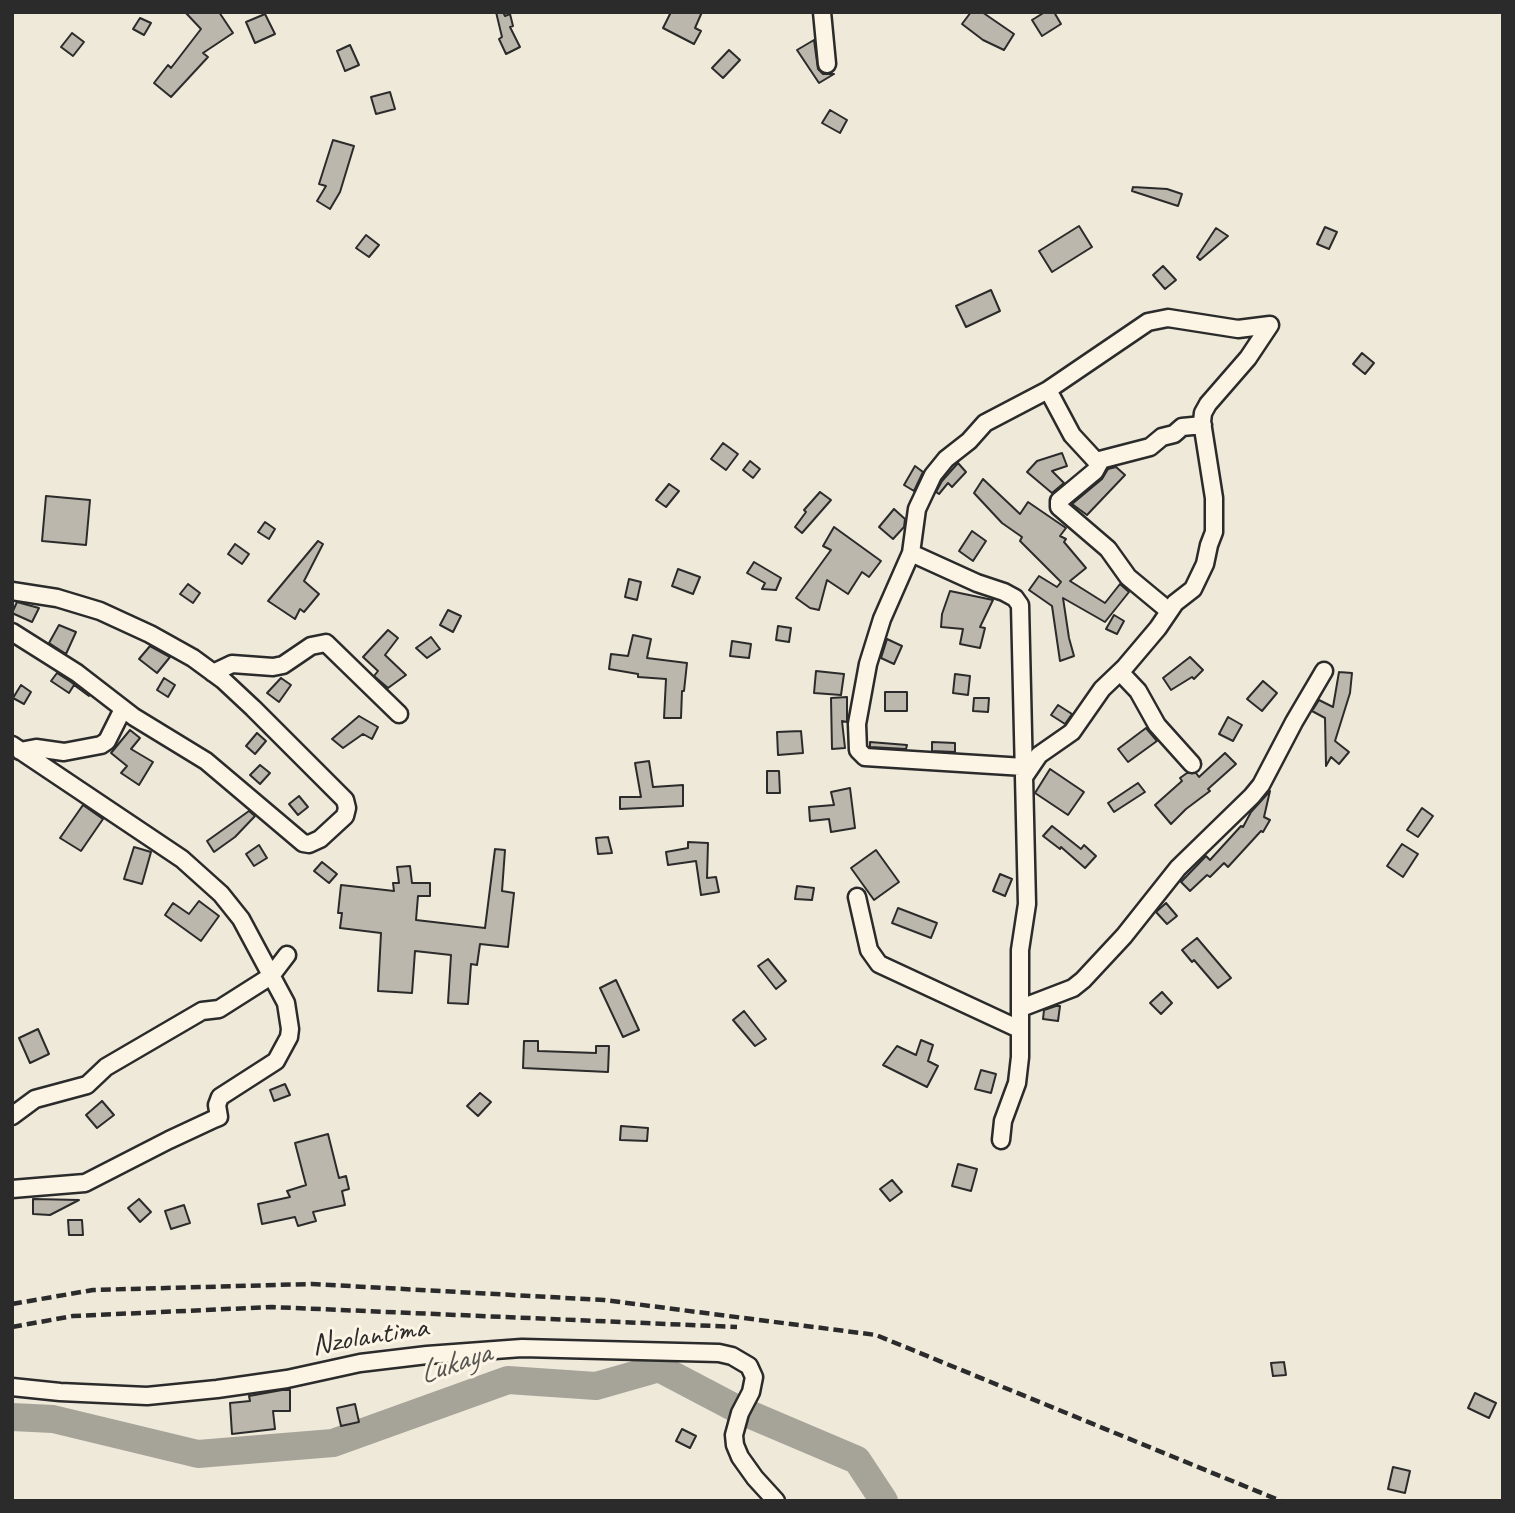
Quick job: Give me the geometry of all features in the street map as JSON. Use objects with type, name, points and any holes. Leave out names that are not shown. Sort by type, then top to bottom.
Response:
[{"type":"street","points":[[822,12],[827,64]]},
{"type":"street","points":[[1168,318],[1238,329],[1270,325],[1248,358],[1208,404],[1203,414],[1214,498],[1214,532],[1206,564],[1193,589],[1168,611],[1158,628],[1102,689],[1072,732],[1038,755],[1024,772],[866,757],[858,750],[857,724],[868,664],[882,619],[911,553],[917,509],[933,475],[946,459],[969,441],[990,419],[1048,390],[1148,322],[1168,318]]},
{"type":"street","points":[[1048,390],[1072,435],[1096,461],[1150,447],[1162,437],[1174,434],[1182,427],[1203,425]]},
{"type":"street","points":[[1101,460],[1095,471],[1059,501],[1059,507],[1108,549],[1128,577],[1168,611]]},
{"type":"street","points":[[911,553],[977,583],[1004,592],[1015,598],[1020,605],[1027,904],[1020,950],[1020,1056],[1017,1083],[1003,1121],[1001,1140]]},
{"type":"street","points":[[12,591],[57,598],[100,611],[193,658],[253,708],[345,800],[345,816],[320,839],[309,844],[303,843],[206,761],[122,709],[77,673],[12,632]]},
{"type":"street","points":[[213,673],[232,664],[273,667],[283,665],[311,646],[320,642],[326,643],[399,714]]},
{"type":"street","points":[[1021,1008],[1073,988],[1083,980],[1124,936],[1178,868],[1252,796],[1261,785],[1324,671]]},
{"type":"street","points":[[1120,672],[1138,691],[1157,725],[1192,764]]},
{"type":"street","points":[[16,748],[64,752],[101,745],[107,741],[122,709]]},
{"type":"street","points":[[12,1189],[85,1184],[219,1117],[217,1105],[220,1097],[276,1062],[289,1037],[288,1006],[240,919],[221,894],[201,874],[171,852],[16,748]]},
{"type":"street","points":[[857,897],[869,950],[879,964],[1019,1029]]},
{"type":"street","points":[[12,1116],[37,1098],[87,1085],[106,1067],[202,1011],[219,1009],[271,976],[288,956]]},
{"type":"street","name":"Nzolantima","points":[[12,1387],[147,1396],[287,1379],[369,1361],[427,1355],[548,1348],[719,1353],[732,1356],[749,1366],[754,1377],[751,1392],[740,1413],[734,1435],[735,1445],[755,1478],[776,1501]]},
{"type":"building","points":[[185,12],[219,12],[233,33],[203,53],[208,57],[171,97],[154,83],[168,65],[171,68],[201,29]]},
{"type":"building","points":[[496,12],[503,12],[505,16],[510,14],[513,26],[510,27],[520,47],[506,54],[499,39],[502,37]]},
{"type":"building","points":[[671,12],[702,12],[695,28],[701,31],[694,44],[663,28]]},
{"type":"building","points":[[971,12],[982,12],[1014,34],[1004,50],[983,40],[962,24]]},
{"type":"building","points":[[1045,12],[1054,12],[1061,24],[1042,36],[1032,20]]},
{"type":"building","points":[[265,14],[275,34],[255,43],[246,22]]},
{"type":"building","points":[[140,18],[151,23],[144,35],[133,29]]},
{"type":"building","points":[[72,33],[84,42],[73,56],[61,47]]},
{"type":"building","points":[[814,40],[818,69],[823,74],[834,74],[819,83],[797,50]]},
{"type":"building","points":[[350,45],[359,65],[345,71],[337,51]]},
{"type":"building","points":[[729,50],[740,60],[723,78],[712,68]]},
{"type":"building","points":[[390,92],[395,109],[376,114],[371,97]]},
{"type":"building","points":[[830,110],[847,120],[840,133],[822,123]]},
{"type":"building","points":[[333,140],[354,146],[340,192],[330,209],[317,201],[326,186],[319,184]]},
{"type":"building","points":[[1133,187],[1167,189],[1182,194],[1178,206],[1132,191]]},
{"type":"building","points":[[1079,226],[1092,247],[1052,272],[1039,251]]},
{"type":"building","points":[[1325,227],[1337,232],[1329,249],[1317,244]]},
{"type":"building","points":[[1216,228],[1228,236],[1200,260],[1197,257]]},
{"type":"building","points":[[366,235],[379,245],[369,257],[356,248]]},
{"type":"building","points":[[1163,266],[1176,280],[1165,289],[1153,275]]},
{"type":"building","points":[[991,290],[1000,311],[966,327],[956,306]]},
{"type":"building","points":[[1362,353],[1374,363],[1365,374],[1353,364]]},
{"type":"building","points":[[723,443],[738,454],[726,470],[711,459]]},
{"type":"building","points":[[1062,453],[1067,466],[1052,471],[1064,483],[1052,493],[1027,472],[1037,461]]},
{"type":"building","points":[[750,461],[760,469],[753,478],[743,470]]},
{"type":"building","points":[[958,463],[966,472],[952,487],[948,483],[939,494],[936,492],[942,481]]},
{"type":"building","points":[[915,466],[923,472],[914,491],[904,485]]},
{"type":"building","points":[[1116,467],[1125,475],[1087,515],[1072,504],[1102,479],[1108,469]]},
{"type":"building","points":[[983,479],[1020,514],[1028,502],[1066,528],[1060,536],[1066,539],[1064,542],[1086,568],[1070,581],[1105,603],[1120,584],[1129,592],[1105,622],[1063,598],[1074,656],[1060,661],[1052,606],[1029,590],[1039,576],[1057,587],[1061,582],[1020,541],[1022,537],[1002,523],[974,493]]},
{"type":"building","points":[[669,484],[679,491],[666,507],[656,500]]},
{"type":"building","points":[[820,492],[831,500],[802,533],[795,527],[806,512],[804,510]]},
{"type":"building","points":[[46,496],[90,500],[86,545],[42,541]]},
{"type":"building","points":[[894,509],[905,519],[904,527],[893,539],[879,527]]},
{"type":"building","points":[[265,522],[275,529],[269,539],[258,532]]},
{"type":"building","points":[[834,527],[881,561],[869,577],[862,572],[848,594],[827,580],[819,610],[810,608],[796,598],[831,550],[823,546]]},
{"type":"building","points":[[972,531],[986,541],[973,561],[959,551]]},
{"type":"building","points":[[318,541],[323,544],[304,581],[319,594],[304,612],[300,609],[295,619],[268,601]]},
{"type":"building","points":[[235,544],[249,554],[242,564],[228,554]]},
{"type":"building","points":[[754,562],[781,578],[776,590],[762,589],[765,583],[747,573]]},
{"type":"building","points":[[678,569],[700,577],[693,594],[672,586]]},
{"type":"building","points":[[629,579],[641,582],[637,600],[625,597]]},
{"type":"building","points":[[188,584],[200,593],[193,603],[180,594]]},
{"type":"building","points":[[950,591],[993,600],[980,627],[985,628],[980,648],[960,644],[963,629],[941,627],[942,614]]},
{"type":"building","points":[[17,602],[39,608],[32,622],[12,613]]},
{"type":"building","points":[[448,610],[461,616],[453,632],[440,625]]},
{"type":"building","points":[[1114,615],[1124,621],[1117,634],[1106,629]]},
{"type":"building","points":[[59,625],[76,632],[66,654],[49,643]]},
{"type":"building","points":[[778,626],[791,628],[789,642],[776,640]]},
{"type":"building","points":[[388,630],[398,638],[385,655],[406,675],[388,688],[374,676],[378,671],[363,657]]},
{"type":"building","points":[[633,635],[651,639],[647,658],[687,663],[681,718],[664,718],[666,679],[638,677],[638,674],[609,669],[611,654],[628,656]]},
{"type":"building","points":[[431,637],[440,649],[427,658],[416,648]]},
{"type":"building","points":[[887,639],[902,646],[894,664],[881,658]]},
{"type":"building","points":[[732,641],[751,644],[749,658],[730,656]]},
{"type":"building","points":[[150,646],[170,657],[157,673],[139,659]]},
{"type":"building","points":[[1190,657],[1203,670],[1194,679],[1192,677],[1171,690],[1163,678]]},
{"type":"building","points":[[816,671],[844,674],[841,695],[814,693]]},
{"type":"building","points":[[1339,672],[1352,673],[1350,693],[1335,741],[1349,752],[1339,764],[1331,757],[1326,766],[1325,718],[1312,711],[1319,700],[1333,707]]},
{"type":"building","points":[[57,673],[71,682],[89,696],[74,685],[69,693],[51,681]]},
{"type":"building","points":[[955,674],[970,676],[968,695],[953,693]]},
{"type":"building","points":[[164,678],[175,685],[168,697],[157,690]]},
{"type":"building","points":[[281,678],[291,685],[279,702],[267,693]]},
{"type":"building","points":[[1263,681],[1277,693],[1262,711],[1247,699]]},
{"type":"building","points":[[21,685],[31,692],[24,704],[13,698]]},
{"type":"building","points":[[885,692],[907,692],[907,711],[885,711]]},
{"type":"building","points":[[847,697],[847,722],[842,721],[845,748],[832,749],[831,698]]},
{"type":"building","points":[[974,698],[989,698],[988,712],[973,711]]},
{"type":"building","points":[[1058,705],[1072,714],[1065,724],[1051,715]]},
{"type":"building","points":[[359,716],[378,727],[372,739],[363,734],[343,748],[332,739]]},
{"type":"building","points":[[1228,717],[1242,725],[1233,741],[1219,734]]},
{"type":"building","points":[[1146,728],[1157,741],[1128,762],[1118,749]]},
{"type":"building","points":[[130,730],[140,738],[131,749],[153,762],[139,785],[121,773],[127,766],[111,753]]},
{"type":"building","points":[[801,731],[803,753],[778,755],[777,732]]},
{"type":"building","points":[[257,733],[266,741],[255,754],[246,746]]},
{"type":"building","points":[[870,742],[907,745],[906,749],[870,747]]},
{"type":"building","points":[[932,742],[955,743],[955,752],[932,751]]},
{"type":"building","points":[[1225,753],[1236,764],[1208,789],[1210,791],[1171,824],[1155,805],[1182,781],[1180,778],[1187,773],[1196,773],[1199,777]]},
{"type":"building","points":[[649,761],[653,787],[683,785],[683,806],[620,809],[620,797],[641,797],[635,763]]},
{"type":"building","points":[[260,765],[270,773],[260,784],[250,775]]},
{"type":"building","points":[[1050,769],[1084,792],[1068,815],[1035,793]]},
{"type":"building","points":[[767,771],[779,771],[780,793],[767,793]]},
{"type":"building","points":[[1138,783],[1145,792],[1114,812],[1108,803]]},
{"type":"building","points":[[850,788],[855,828],[831,832],[829,819],[810,821],[809,807],[834,805],[831,792]]},
{"type":"building","points":[[1270,791],[1264,817],[1270,820],[1263,832],[1261,831],[1228,867],[1224,863],[1190,891],[1181,882],[1206,856],[1210,860],[1241,826],[1243,827],[1251,812]]},
{"type":"building","points":[[299,796],[308,807],[298,815],[289,804]]},
{"type":"building","points":[[83,805],[103,819],[81,851],[60,838]]},
{"type":"building","points":[[1422,808],[1433,816],[1418,837],[1407,830]]},
{"type":"building","points":[[249,811],[255,816],[235,837],[214,852],[207,841]]},
{"type":"building","points":[[1052,826],[1081,849],[1084,845],[1096,856],[1085,868],[1061,847],[1060,849],[1043,836]]},
{"type":"building","points":[[608,837],[612,853],[598,854],[596,838]]},
{"type":"building","points":[[688,842],[708,843],[707,878],[716,877],[719,892],[701,895],[696,861],[668,865],[666,852],[688,848]]},
{"type":"building","points":[[1402,844],[1418,854],[1403,877],[1387,866]]},
{"type":"building","points":[[259,845],[267,858],[254,866],[246,854]]},
{"type":"building","points":[[134,847],[151,852],[142,884],[124,879]]},
{"type":"building","points":[[495,849],[505,850],[502,891],[514,893],[508,947],[480,944],[477,965],[471,964],[468,1004],[448,1003],[451,955],[415,951],[412,993],[378,991],[381,933],[340,928],[342,913],[338,913],[341,885],[394,891],[393,883],[399,883],[397,867],[410,866],[412,883],[430,883],[430,896],[418,896],[416,920],[485,928]]},
{"type":"building","points":[[876,850],[899,882],[874,900],[851,868]]},
{"type":"building","points":[[322,862],[337,874],[329,883],[314,871]]},
{"type":"building","points":[[1000,874],[1012,879],[1005,896],[993,891]]},
{"type":"building","points":[[797,886],[814,888],[812,900],[795,899]]},
{"type":"building","points":[[199,901],[219,916],[201,941],[165,915],[173,903],[189,914]]},
{"type":"building","points":[[1166,903],[1177,916],[1167,924],[1156,912]]},
{"type":"building","points":[[898,908],[937,923],[931,938],[892,923]]},
{"type":"building","points":[[1197,938],[1231,978],[1218,988],[1182,950]]},
{"type":"building","points":[[768,959],[786,981],[776,989],[758,966]]},
{"type":"building","points":[[616,980],[639,1030],[623,1037],[600,988]]},
{"type":"building","points":[[1162,992],[1172,1003],[1161,1014],[1150,1003]]},
{"type":"building","points":[[1060,1006],[1058,1021],[1043,1019],[1044,1010]]},
{"type":"building","points":[[744,1011],[766,1039],[755,1046],[733,1020]]},
{"type":"building","points":[[38,1029],[49,1054],[30,1063],[19,1038]]},
{"type":"building","points":[[921,1040],[933,1045],[928,1061],[938,1066],[927,1087],[883,1065],[897,1046],[916,1055]]},
{"type":"building","points":[[524,1041],[538,1041],[538,1051],[596,1053],[596,1046],[609,1046],[608,1072],[523,1068]]},
{"type":"building","points":[[981,1070],[996,1074],[991,1093],[975,1089]]},
{"type":"building","points":[[285,1084],[290,1095],[274,1101],[270,1090]]},
{"type":"building","points":[[480,1093],[491,1102],[478,1116],[467,1106]]},
{"type":"building","points":[[102,1101],[114,1115],[97,1128],[86,1115]]},
{"type":"building","points":[[621,1126],[648,1128],[647,1141],[620,1140]]},
{"type":"building","points":[[328,1134],[339,1178],[346,1176],[349,1189],[342,1191],[345,1205],[313,1212],[316,1221],[298,1226],[295,1217],[262,1224],[258,1204],[290,1197],[287,1191],[306,1185],[295,1143]]},
{"type":"building","points":[[958,1164],[977,1169],[971,1191],[952,1186]]},
{"type":"building","points":[[892,1180],[902,1192],[890,1201],[880,1189]]},
{"type":"building","points":[[33,1199],[79,1200],[50,1215],[33,1214]]},
{"type":"building","points":[[139,1199],[151,1212],[140,1222],[128,1208]]},
{"type":"building","points":[[184,1205],[190,1223],[171,1229],[165,1211]]},
{"type":"building","points":[[68,1220],[82,1220],[83,1235],[69,1235]]},
{"type":"building","points":[[1284,1362],[1286,1375],[1273,1376],[1271,1363]]},
{"type":"building","points":[[290,1390],[290,1411],[273,1411],[275,1429],[232,1434],[230,1403],[250,1401],[249,1396]]},
{"type":"building","points":[[1475,1393],[1496,1403],[1489,1418],[1468,1408]]},
{"type":"building","points":[[355,1404],[359,1422],[341,1426],[337,1408]]},
{"type":"building","points":[[682,1429],[696,1436],[690,1448],[676,1441]]},
{"type":"building","points":[[1393,1467],[1410,1471],[1405,1493],[1388,1489]]},
{"type":"waterway","name":"Lukaya","points":[[12,1417],[53,1419],[198,1454],[333,1443],[508,1380],[596,1386],[659,1368],[737,1409],[857,1460],[884,1501]]},
{"type":"railway","points":[[12,1304],[93,1290],[312,1284],[604,1300],[876,1335],[1281,1501]]},
{"type":"railway","points":[[12,1327],[73,1316],[272,1307],[737,1327]]}]
